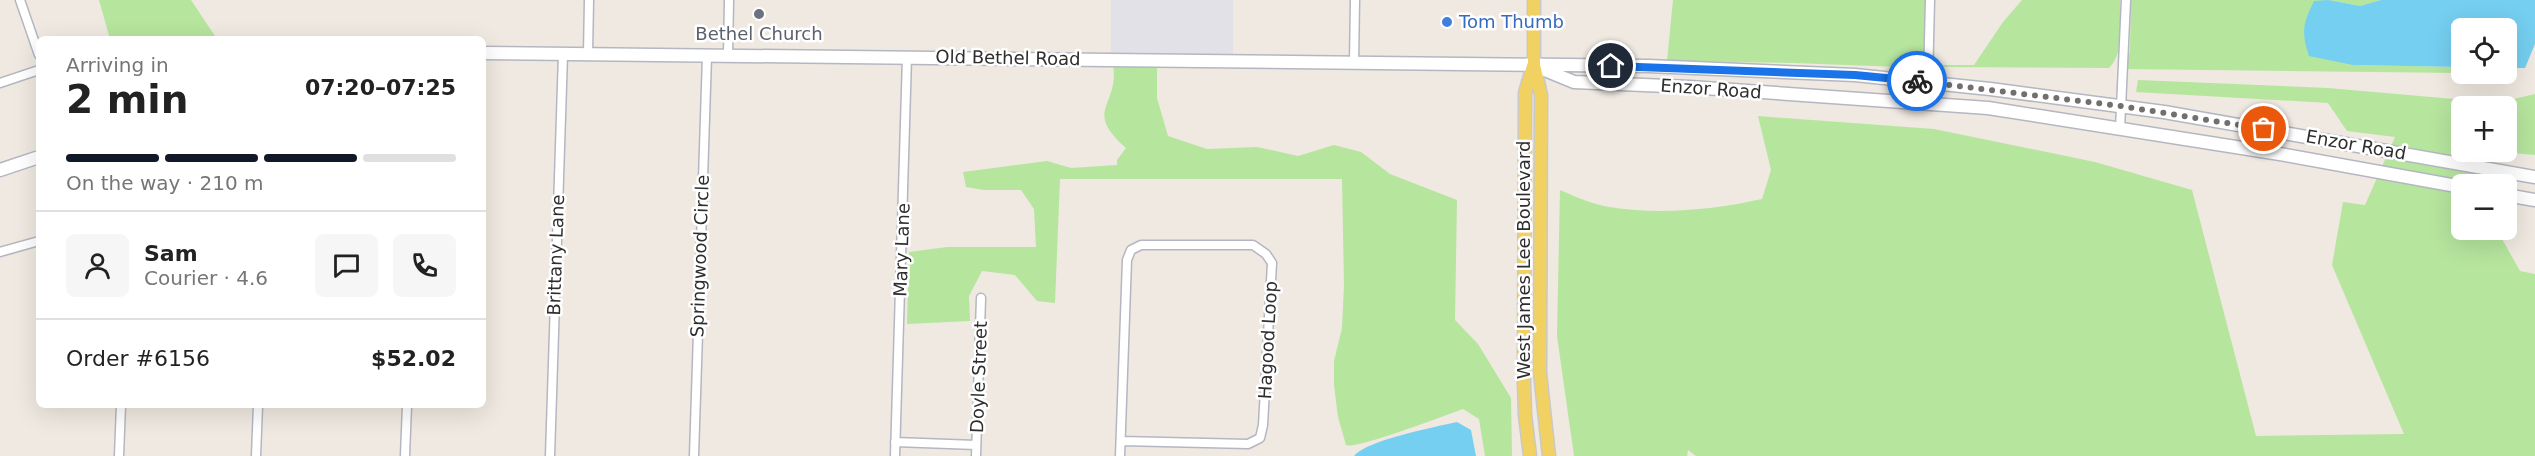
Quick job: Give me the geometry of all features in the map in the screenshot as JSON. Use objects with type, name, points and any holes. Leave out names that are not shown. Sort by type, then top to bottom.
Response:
[{"type":"main road","name":"West James Lee Boulevard","points":[[1534,0],[1534,65],[1540,95],[1540,373],[1549,456]]},
{"type":"main road","name":"Old Bethel Road","points":[[486,53],[1534,65]]},
{"type":"main road","name":"West James Lee Boulevard","points":[[1530,456],[1524,382],[1525,93],[1534,65]]},
{"type":"main road","name":"Enzor Road","points":[[1534,65],[1649,66],[1855,75],[1928,82],[2121,106],[2284,132],[2535,177]]},
{"type":"main road","name":"Enzor Road","points":[[1534,65],[1574,82],[1702,87],[1988,108],[2280,154],[2451,184]]},
{"type":"main road","points":[[0,170],[36,158]]},
{"type":"main road","points":[[2517,197],[2535,200]]},
{"type":"street","points":[[20,0],[36,46]]},
{"type":"street","points":[[588,54],[589,0]]},
{"type":"street","points":[[728,55],[729,0]]},
{"type":"street","points":[[1354,63],[1355,0]]},
{"type":"street","points":[[1928,82],[1930,0]]},
{"type":"street","points":[[2120,129],[2126,0]]},
{"type":"street","name":"Brittany Lane","points":[[550,456],[563,54]]},
{"type":"street","name":"Springwood Circle","points":[[693,456],[707,56]]},
{"type":"street","name":"Mary Lane","points":[[895,456],[908,57]]},
{"type":"street","points":[[0,84],[36,71]]},
{"type":"street","points":[[0,252],[36,242]]},
{"type":"street","name":"Hagood Loop","points":[[1120,456],[1127,260],[1131,250],[1141,245],[1253,245],[1266,254],[1272,263],[1263,425],[1260,438],[1248,444],[1121,441]]},
{"type":"street","name":"Doyle Street","points":[[976,456],[981,298]]},
{"type":"street","points":[[120,456],[121,408]]},
{"type":"street","points":[[256,456],[258,408]]},
{"type":"street","points":[[405,456],[407,408]]},
{"type":"street","points":[[895,442],[976,444]]},
{"type":"shaded area","points":[[1111,0],[1233,0],[1233,56],[1111,55]]},
{"type":"green space","points":[[99,0],[191,0],[215,36],[109,36]]},
{"type":"green space","points":[[1673,0],[1927,0],[1925,68],[1667,61]]},
{"type":"green space","points":[[2022,0],[2120,0],[2120,45],[2109,68],[1936,67],[1936,65],[1974,65],[2003,22]]},
{"type":"green space","points":[[2131,0],[2329,0],[2353,65],[2451,67],[2451,73],[2125,69],[2130,51]]},
{"type":"green space","points":[[2329,0],[2381,0],[2360,6]]},
{"type":"green space","points":[[1113,64],[1157,67],[1157,98],[1168,136],[1207,149],[1257,147],[1298,156],[1334,145],[1361,152],[1390,174],[1457,200],[1455,320],[1478,344],[1511,398],[1512,456],[1485,456],[1479,419],[1463,409],[1366,442],[1346,445],[1338,417],[1334,385],[1334,361],[1342,328],[1344,285],[1342,179],[1060,179],[1055,303],[1037,301],[1015,275],[982,271],[969,296],[970,321],[907,324],[909,252],[947,247],[1036,247],[1034,209],[1021,190],[984,190],[966,187],[963,172],[1047,161],[1071,168],[1117,165],[1117,160],[1126,148],[1113,135],[1104,116],[1112,90]]},
{"type":"green space","points":[[2138,80],[2328,88],[2451,99],[2451,162],[2484,162],[2485,174],[2451,174],[2451,240],[2503,240],[2520,271],[2535,274],[2535,456],[1696,456],[1688,450],[1687,456],[1574,456],[1557,336],[1560,190],[1603,206],[1647,211],[1705,208],[1762,199],[1771,170],[1758,116],[1934,129],[2095,162],[2192,190],[2256,436],[2404,434],[2332,265],[2343,202],[2365,205],[2395,137],[2347,131],[2328,103],[2136,92]]},
{"type":"green space","points":[[2535,94],[2535,155],[2517,153],[2517,98]]},
{"type":"water","points":[[2329,0],[2360,6],[2381,0],[2535,0],[2535,44],[2525,68],[2517,68],[2517,18],[2451,18],[2451,67],[2353,65],[2309,56],[2304,28],[2314,1]]},
{"type":"water","points":[[1457,422],[1471,430],[1476,456],[1354,456],[1361,450],[1387,440]]},
{"type":"way so far","points":[[1917,81],[2121,106],[2264,129]]},
{"type":"place","name":"Bethel Church","points":[[759,14]]},
{"type":"place","name":"Tom Thumb","points":[[1447,22]]},
{"type":"route","points":[[1611,66],[1855,75],[1917,81]]}]
